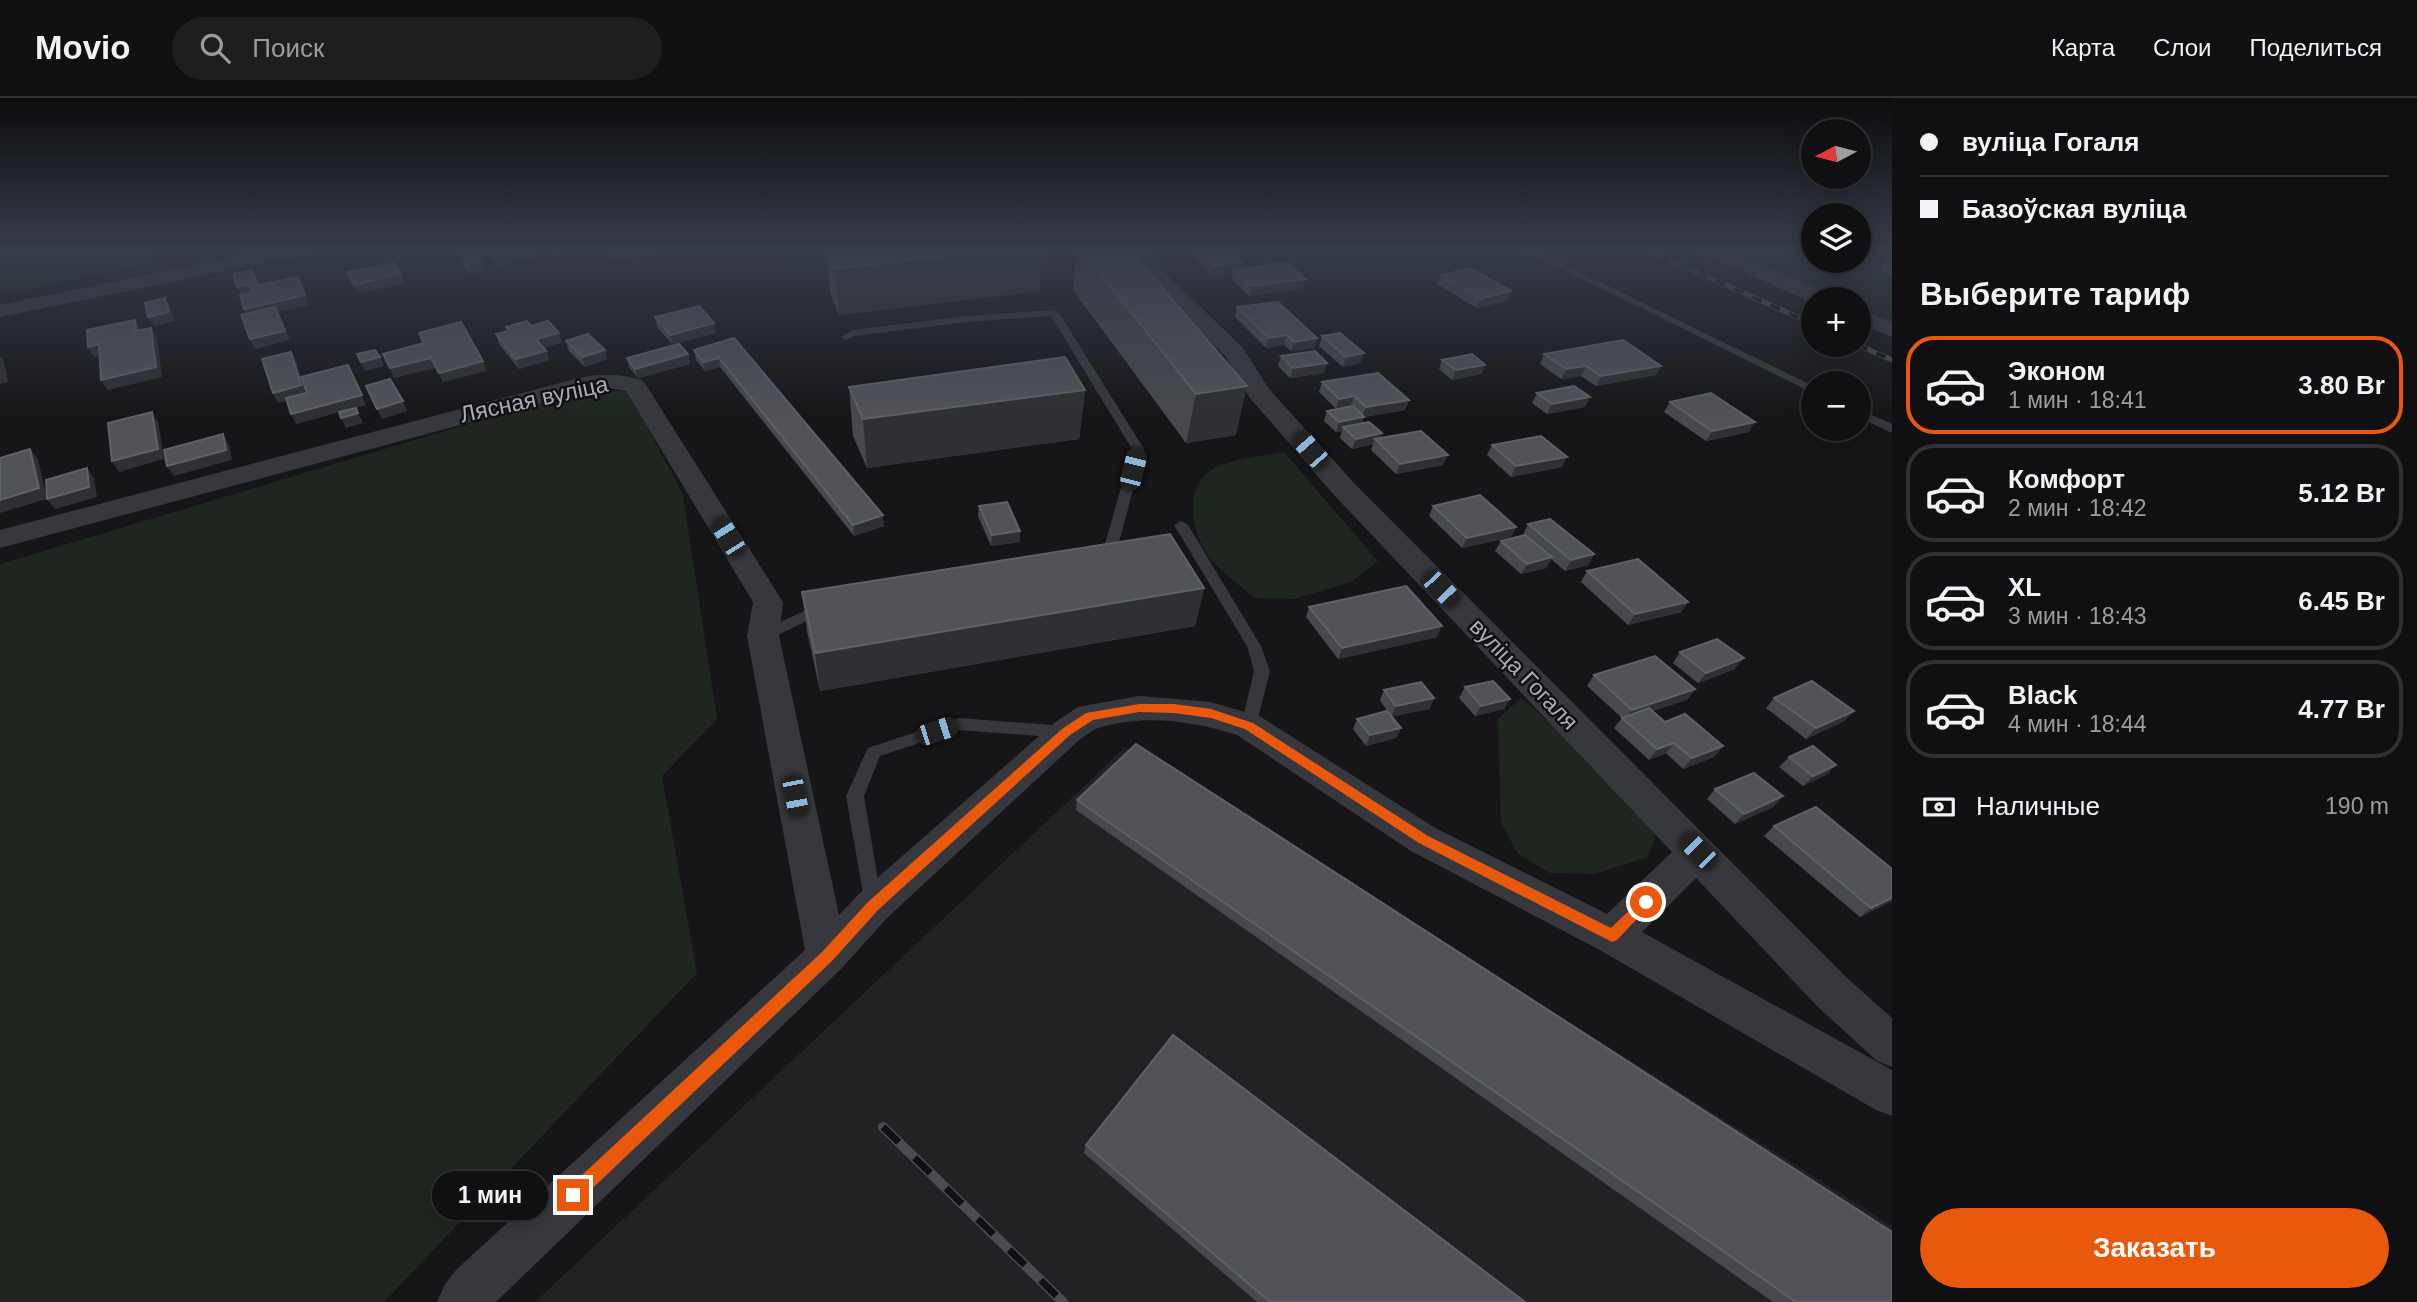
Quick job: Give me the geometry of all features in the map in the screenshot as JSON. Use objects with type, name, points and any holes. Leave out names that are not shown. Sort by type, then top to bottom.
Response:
[{"type":"street","points":[[0,311],[33,304]]},
{"type":"street","name":"вуліца Гогаля","points":[[1187,304],[1235,353],[1259,393],[1344,489],[1832,992],[1892,1046]]},
{"type":"street","points":[[1871,321],[1892,330]]},
{"type":"street","name":"Лясная вуліца","points":[[0,538],[566,388],[603,380],[634,385],[768,602],[763,636],[827,956]]},
{"type":"street","points":[[463,1302],[485,1278],[827,956],[873,906],[1066,732],[1090,716],[1139,708],[1211,714],[1249,726],[1424,839],[1612,936],[1892,1094]]},
{"type":"street","points":[[1612,936],[1698,851]]},
{"type":"lane","points":[[1638,304],[1801,384]]},
{"type":"lane","points":[[846,337],[852,333],[954,321],[1054,313],[1086,375],[1138,449],[1111,546],[1080,564]]},
{"type":"lane","points":[[1871,418],[1892,429]]},
{"type":"lane","points":[[1181,525],[1254,646],[1262,671],[1249,726]]},
{"type":"lane","points":[[763,636],[831,604]]},
{"type":"lane","points":[[873,906],[855,796],[874,752],[958,724],[1066,732]]},
{"type":"shaded area","points":[[1871,304],[1892,304],[1892,324],[1871,314]]},
{"type":"shaded area","points":[[589,388],[629,392],[683,495],[717,719],[662,776],[697,973],[384,1302],[0,1302],[0,564]]},
{"type":"shaded area","points":[[1284,452],[1378,561],[1351,582],[1294,599],[1254,598],[1220,569],[1204,549],[1193,516],[1195,493],[1199,482],[1213,469],[1243,459]]},
{"type":"shaded area","points":[[1521,698],[1578,747],[1658,829],[1648,857],[1595,874],[1550,873],[1518,854],[1501,823],[1498,719]]},
{"type":"shaded area","points":[[1126,747],[1189,782],[1892,1226],[1892,1302],[535,1302]]},
{"type":"building","points":[[145,304],[167,304],[169,312],[148,317]]},
{"type":"building","points":[[243,304],[265,304],[244,309]]},
{"type":"building","points":[[1125,304],[1176,304],[1247,386],[1196,394]]},
{"type":"building","points":[[1280,304],[1317,338],[1294,342],[1287,335],[1268,338],[1237,307]]},
{"type":"building","points":[[699,306],[714,323],[670,335],[655,317]]},
{"type":"building","points":[[275,307],[285,331],[250,339],[241,315]]},
{"type":"building","points":[[135,320],[136,331],[151,328],[156,367],[101,380],[99,344],[88,347],[87,330]]},
{"type":"building","points":[[527,321],[531,326],[548,321],[559,333],[536,339],[546,351],[516,359],[496,334],[509,331],[506,327]]},
{"type":"building","points":[[461,322],[483,361],[439,373],[431,358],[390,368],[383,354],[424,343],[419,333]]},
{"type":"building","points":[[1340,333],[1364,353],[1346,357],[1322,336]]},
{"type":"building","points":[[588,334],[605,350],[582,357],[566,341]]},
{"type":"building","points":[[734,338],[883,515],[853,525],[719,358],[703,362],[694,350]]},
{"type":"building","points":[[1623,340],[1661,366],[1601,376],[1586,366],[1566,369],[1544,354]]},
{"type":"building","points":[[679,344],[688,354],[635,369],[627,358]]},
{"type":"building","points":[[375,350],[380,357],[361,362],[357,354]]},
{"type":"building","points":[[1315,351],[1327,363],[1293,368],[1281,356]]},
{"type":"building","points":[[291,352],[301,385],[273,393],[262,359]]},
{"type":"building","points":[[1472,354],[1485,365],[1456,370],[1442,360]]},
{"type":"building","points":[[1065,357],[1085,390],[863,419],[849,387]]},
{"type":"building","points":[[348,365],[362,395],[291,414],[286,398],[307,393],[301,377]]},
{"type":"building","points":[[1378,373],[1409,400],[1366,407],[1354,396],[1339,399],[1322,382]]},
{"type":"building","points":[[390,379],[403,401],[377,409],[366,386]]},
{"type":"building","points":[[1574,386],[1590,397],[1552,404],[1537,393]]},
{"type":"building","points":[[1711,393],[1755,422],[1712,431],[1670,402]]},
{"type":"building","points":[[1353,406],[1364,417],[1339,422],[1327,411]]},
{"type":"building","points":[[356,408],[358,413],[341,418],[339,412]]},
{"type":"building","points":[[152,412],[158,449],[112,461],[108,423]]},
{"type":"building","points":[[1369,422],[1382,433],[1356,439],[1343,427]]},
{"type":"building","points":[[1421,431],[1448,455],[1400,464],[1375,439]]},
{"type":"building","points":[[223,434],[226,450],[167,466],[164,450]]},
{"type":"building","points":[[1541,436],[1567,457],[1516,466],[1492,445]]},
{"type":"building","points":[[30,449],[39,488],[0,500],[0,458]]},
{"type":"building","points":[[87,468],[89,487],[47,499],[46,480]]},
{"type":"building","points":[[1480,495],[1516,527],[1467,538],[1433,506]]},
{"type":"building","points":[[1007,502],[1020,531],[992,535],[979,506]]},
{"type":"building","points":[[1550,519],[1594,554],[1571,560],[1528,524]]},
{"type":"building","points":[[1170,534],[1204,588],[815,653],[802,592]]},
{"type":"building","points":[[1525,535],[1552,557],[1527,564],[1501,541]]},
{"type":"building","points":[[1638,559],[1688,602],[1635,614],[1587,571]]},
{"type":"building","points":[[1406,586],[1442,626],[1342,648],[1309,607]]},
{"type":"building","points":[[1717,639],[1744,658],[1706,673],[1680,652]]},
{"type":"building","points":[[1655,656],[1695,689],[1632,710],[1594,675]]},
{"type":"building","points":[[1493,681],[1510,699],[1481,706],[1465,687]]},
{"type":"building","points":[[1812,681],[1854,711],[1816,728],[1774,698]]},
{"type":"building","points":[[1421,682],[1434,698],[1396,706],[1384,690]]},
{"type":"building","points":[[1649,708],[1665,722],[1685,714],[1723,746],[1692,758],[1674,743],[1657,749],[1622,718]]},
{"type":"building","points":[[1387,711],[1401,728],[1370,735],[1357,719]]},
{"type":"building","points":[[1136,744],[1892,1232],[1892,1302],[1796,1302],[1077,800]]},
{"type":"building","points":[[1813,746],[1836,765],[1813,776],[1789,757]]},
{"type":"building","points":[[1754,773],[1783,796],[1744,814],[1715,789]]},
{"type":"building","points":[[1816,807],[1892,869],[1892,898],[1871,908],[1774,826]]},
{"type":"building","points":[[1173,1035],[1525,1302],[1270,1302],[1086,1145]]},
{"type":"railway","points":[[1769,304],[1801,319]]},
{"type":"railway","points":[[1871,351],[1892,360]]},
{"type":"railway","points":[[883,1127],[1063,1302]]},
{"type":"route","points":[[573,1195],[827,956],[873,906],[1066,732],[1090,716],[1139,708],[1174,709],[1211,714],[1249,726],[1424,839],[1612,936],[1646,902]]}]
